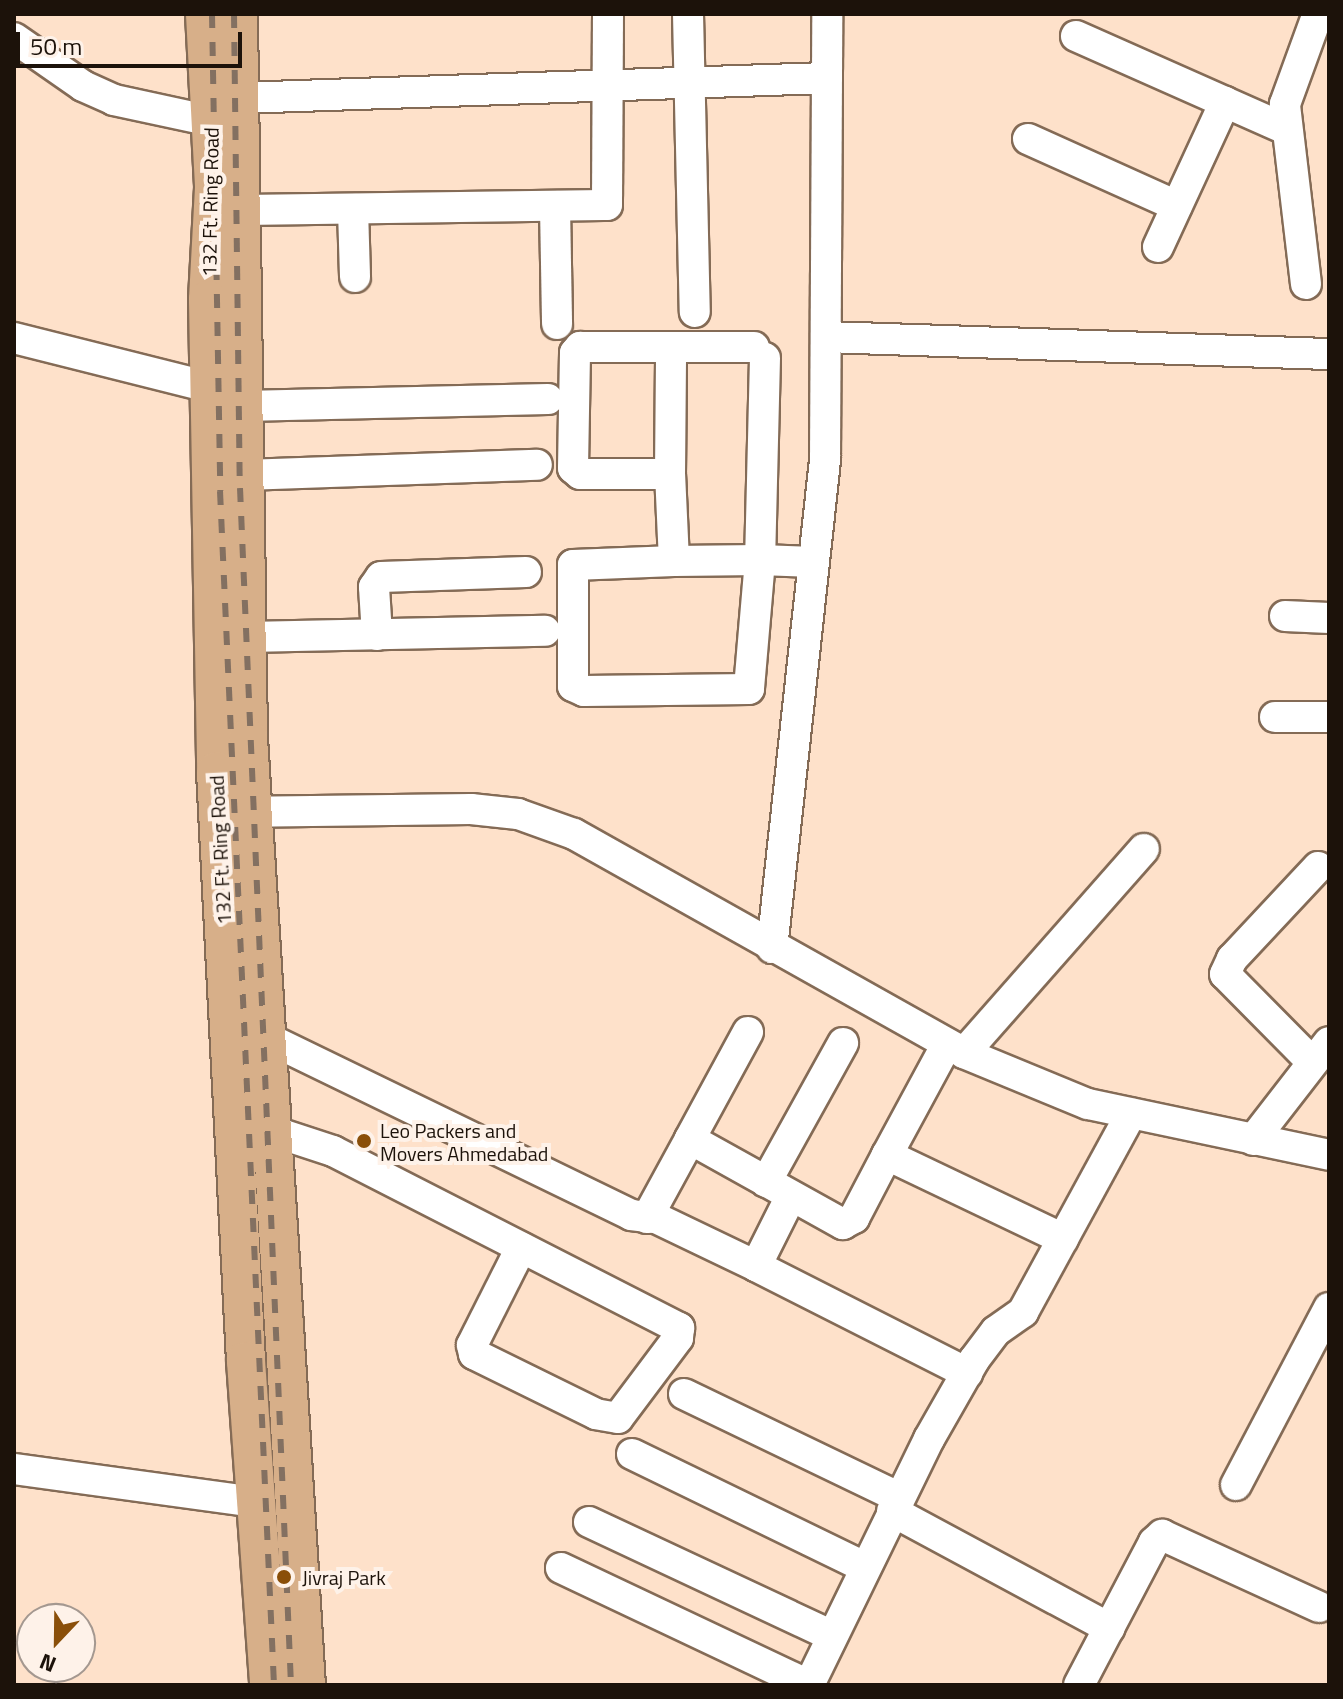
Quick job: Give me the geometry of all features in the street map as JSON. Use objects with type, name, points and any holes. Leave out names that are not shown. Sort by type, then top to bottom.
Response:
[{"type":"main road","name":"132 Ft. Ring Road","points":[[205,14],[225,110],[240,210],[247,637],[236,811],[269,1039],[306,1685]]},
{"type":"main road","name":"132 Ft. Ring Road","points":[[238,14],[225,110],[209,387],[236,811],[256,1502],[269,1685]]},
{"type":"street","points":[[240,210],[610,203],[608,14]]},
{"type":"street","points":[[688,14],[695,312]]},
{"type":"street","points":[[772,948],[825,458],[827,14]]},
{"type":"street","points":[[1306,284],[1286,129],[1289,83],[1317,19]]},
{"type":"street","points":[[1076,36],[1286,129]]},
{"type":"street","points":[[14,38],[83,86],[114,100],[225,110],[609,84],[827,78]]},
{"type":"street","points":[[1158,247],[1225,102]]},
{"type":"street","points":[[1028,139],[1177,206]]},
{"type":"street","points":[[555,206],[557,324]]},
{"type":"street","points":[[353,209],[355,277]]},
{"type":"street","points":[[826,337],[1329,354]]},
{"type":"street","points":[[14,338],[209,387]]},
{"type":"street","points":[[670,474],[580,474],[573,468],[576,350],[671,347],[760,352],[760,560],[752,680],[745,691],[577,689],[571,680],[573,565],[674,561],[760,560],[814,562]]},
{"type":"street","points":[[671,347],[670,474],[674,561]]},
{"type":"street","points":[[243,406],[548,399]]},
{"type":"street","points":[[244,475],[537,465]]},
{"type":"street","points":[[377,635],[374,587],[381,577],[526,572]]},
{"type":"street","points":[[1285,616],[1329,618]]},
{"type":"street","points":[[247,637],[545,631]]},
{"type":"street","points":[[1275,717],[1329,717]]},
{"type":"street","points":[[236,811],[471,809],[518,814],[574,834],[772,948],[956,1048],[1088,1104],[1329,1155]]},
{"type":"street","points":[[690,1139],[835,1221],[849,1222],[887,1155],[956,1048],[1144,849]]},
{"type":"street","points":[[1253,1140],[1320,1051],[1225,974],[1232,959],[1318,867]]},
{"type":"street","points":[[647,1218],[748,1032]]},
{"type":"street","points":[[269,1039],[631,1215],[647,1218],[756,1266],[967,1373]]},
{"type":"street","points":[[756,1266],[779,1189],[843,1043]]},
{"type":"street","points":[[561,1568],[809,1685],[895,1504],[967,1373],[996,1331],[1023,1312],[1131,1114]]},
{"type":"street","points":[[275,1132],[333,1151],[679,1328],[678,1338],[618,1418],[596,1414],[474,1354],[472,1345],[521,1248]]},
{"type":"street","points":[[887,1155],[1063,1239]]},
{"type":"street","points":[[1236,1485],[1329,1308]]},
{"type":"street","points":[[684,1394],[895,1504],[1109,1628]]},
{"type":"street","points":[[632,1454],[865,1567]]},
{"type":"street","points":[[14,1469],[256,1502]]},
{"type":"street","points":[[589,1522],[832,1636]]},
{"type":"street","points":[[1079,1685],[1154,1542],[1162,1535],[1319,1607]]},
{"type":"railway","points":[[212,14],[220,491],[274,1685]]},
{"type":"railway","points":[[234,14],[240,488],[291,1685]]},
{"type":"place","name":"Leo Packers and Movers Ahmedabad","points":[[364,1141]]},
{"type":"place","name":"Jivraj Park","points":[[284,1577]]}]
